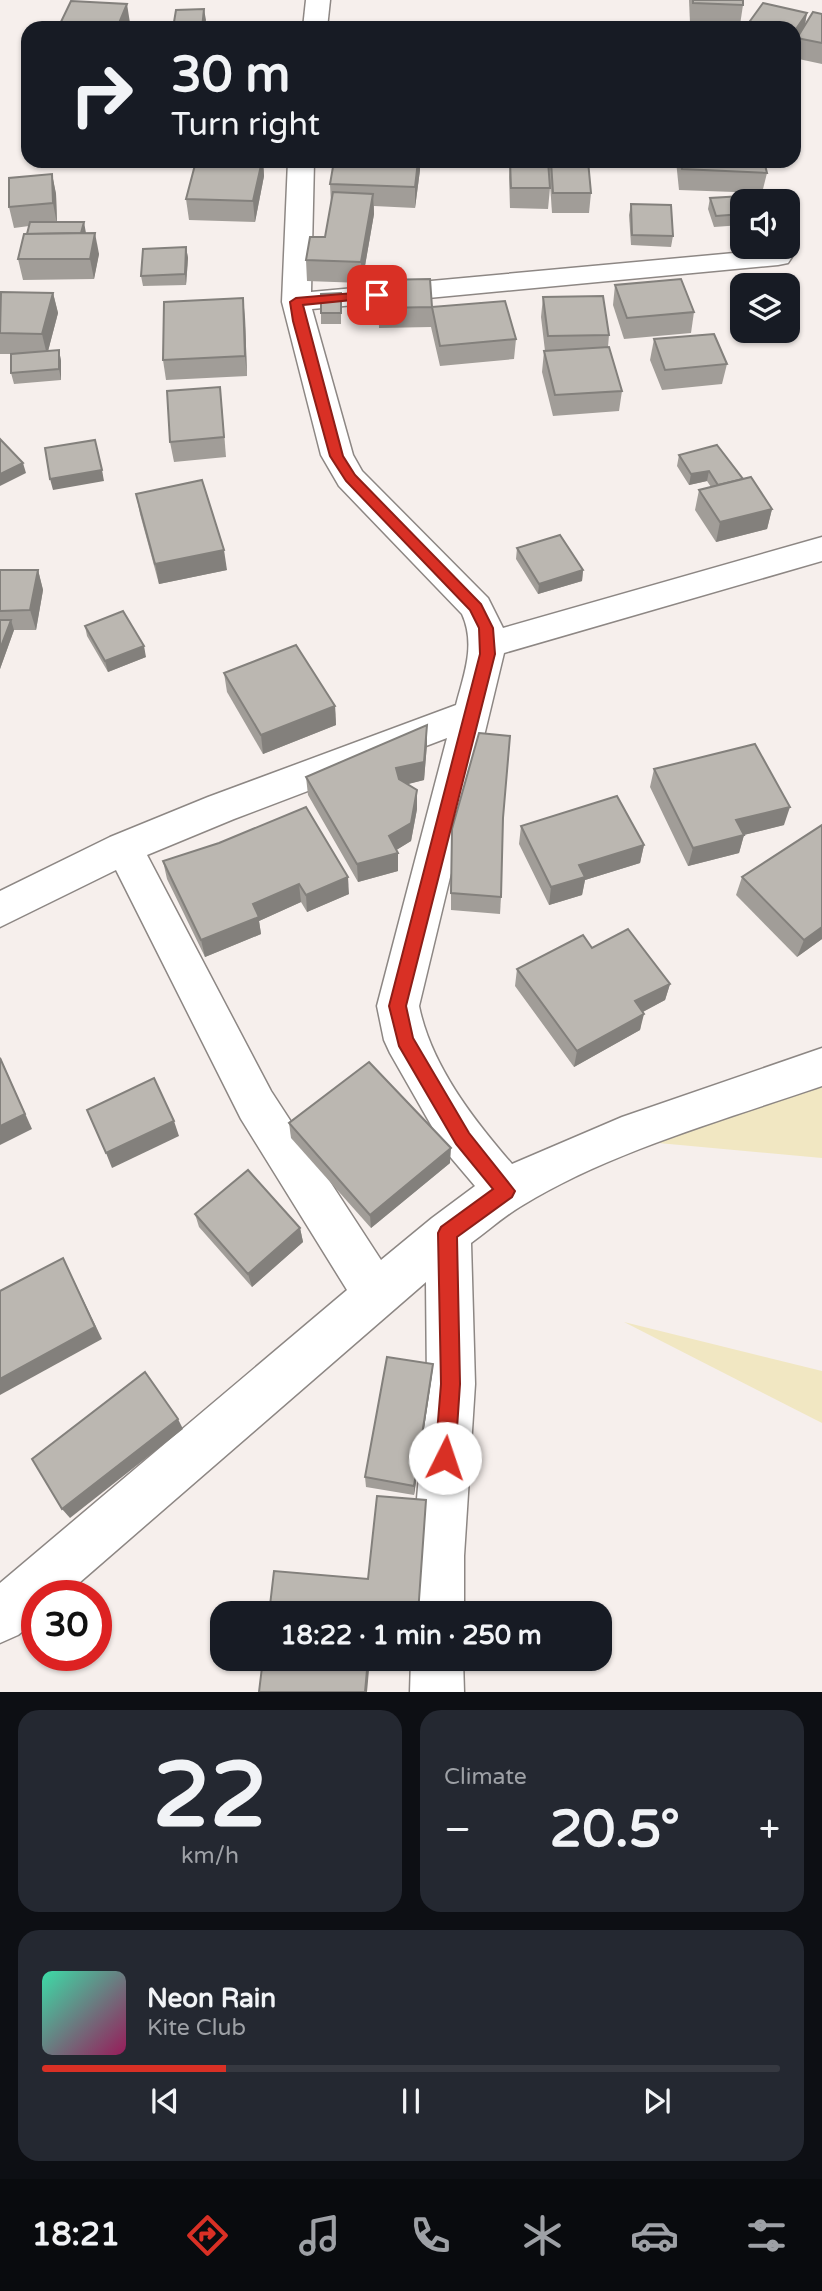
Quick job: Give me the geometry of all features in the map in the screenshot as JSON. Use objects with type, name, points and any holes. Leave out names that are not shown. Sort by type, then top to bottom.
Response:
[{"type":"street","points":[[316,21],[318,0]]},
{"type":"street","points":[[301,168],[296,302],[337,456],[350,478],[476,607],[486,628],[487,654],[398,1006],[405,1040],[456,1128],[506,1191]]},
{"type":"street","points":[[296,302],[757,259]]},
{"type":"street","points":[[487,645],[822,549]]},
{"type":"street","points":[[0,909],[124,848],[222,808],[472,714]]},
{"type":"street","points":[[124,848],[256,1105],[376,1294]]},
{"type":"street","points":[[0,1617],[448,1233],[506,1191],[563,1160],[615,1139],[822,1067]]},
{"type":"street","points":[[438,1601],[438,1556],[450,1384],[448,1233]]},
{"type":"street","points":[[436,1692],[437,1671]]},
{"type":"sand","points":[[822,1065],[822,1158],[615,1139]]},
{"type":"sand","points":[[624,1322],[822,1371],[822,1423]]},
{"type":"building","points":[[693,0],[743,0],[743,5],[693,3]]},
{"type":"building","points":[[71,1],[127,4],[120,21],[61,21]]},
{"type":"building","points":[[763,3],[807,13],[801,22],[750,21]]},
{"type":"building","points":[[204,9],[203,21],[174,21],[176,10]]},
{"type":"building","points":[[813,12],[822,14],[822,43],[801,39],[801,32]]},
{"type":"building","points":[[194,168],[260,168],[253,201],[186,199]]},
{"type":"building","points":[[333,168],[417,168],[415,187],[330,184]]},
{"type":"building","points":[[510,168],[549,168],[550,188],[511,188]]},
{"type":"building","points":[[551,168],[589,168],[591,193],[553,193]]},
{"type":"building","points":[[766,168],[767,173],[682,169]]},
{"type":"building","points":[[52,174],[53,203],[9,207],[9,178]]},
{"type":"building","points":[[333,192],[373,194],[361,262],[306,260],[310,237],[325,237]]},
{"type":"building","points":[[730,197],[730,215],[716,216],[710,198]]},
{"type":"building","points":[[631,204],[671,205],[673,236],[632,235]]},
{"type":"building","points":[[30,222],[84,222],[81,233],[27,234]]},
{"type":"building","points":[[95,233],[90,259],[18,259],[24,234]]},
{"type":"building","points":[[186,247],[185,274],[141,276],[143,249]]},
{"type":"building","points":[[430,279],[432,307],[379,308],[378,280]]},
{"type":"building","points":[[681,279],[694,312],[627,318],[615,285]]},
{"type":"building","points":[[1,292],[53,293],[42,334],[0,333]]},
{"type":"building","points":[[341,293],[341,313],[321,313],[321,294]]},
{"type":"building","points":[[603,296],[609,335],[548,336],[543,297]]},
{"type":"building","points":[[243,298],[245,356],[163,360],[164,302]]},
{"type":"building","points":[[505,301],[516,339],[440,346],[432,307]]},
{"type":"building","points":[[714,334],[727,364],[665,370],[654,339]]},
{"type":"building","points":[[609,347],[622,391],[555,395],[544,351]]},
{"type":"building","points":[[59,350],[59,369],[11,373],[11,354]]},
{"type":"building","points":[[220,387],[224,437],[170,442],[167,391]]},
{"type":"building","points":[[0,439],[23,463],[0,474]]},
{"type":"building","points":[[95,440],[102,470],[50,479],[45,448]]},
{"type":"building","points":[[717,445],[743,479],[718,485],[709,471],[691,474],[679,455]]},
{"type":"building","points":[[751,477],[772,509],[720,522],[699,490]]},
{"type":"building","points":[[202,480],[224,550],[155,564],[136,494]]},
{"type":"building","points":[[560,535],[583,570],[539,584],[517,548]]},
{"type":"building","points":[[0,570],[38,570],[30,610],[0,611]]},
{"type":"building","points":[[123,611],[144,646],[105,661],[85,626]]},
{"type":"building","points":[[0,620],[11,620],[0,649]]},
{"type":"building","points":[[296,645],[335,706],[261,735],[224,673]]},
{"type":"building","points":[[427,725],[424,762],[396,768],[399,779],[417,790],[411,823],[389,836],[398,853],[357,864],[306,777]]},
{"type":"building","points":[[479,733],[510,736],[503,818],[501,897],[451,893],[452,829]]},
{"type":"building","points":[[755,744],[790,807],[736,820],[744,835],[693,848],[654,769]]},
{"type":"building","points":[[617,796],[644,845],[579,865],[585,877],[551,887],[521,826]]},
{"type":"building","points":[[306,807],[348,877],[306,895],[299,884],[253,904],[259,917],[201,940],[163,861],[219,843]]},
{"type":"building","points":[[822,825],[822,927],[804,940],[742,877]]},
{"type":"building","points":[[628,929],[670,984],[635,1001],[644,1014],[577,1051],[517,969],[583,935],[592,948]]},
{"type":"building","points":[[0,1058],[25,1114],[0,1126]]},
{"type":"building","points":[[369,1062],[451,1148],[370,1215],[289,1123]]},
{"type":"building","points":[[154,1078],[174,1121],[106,1153],[87,1110]]},
{"type":"building","points":[[248,1170],[300,1228],[248,1274],[195,1214]]},
{"type":"building","points":[[63,1258],[95,1327],[0,1379],[0,1291]]},
{"type":"building","points":[[387,1357],[433,1364],[414,1486],[365,1477]]},
{"type":"building","points":[[145,1372],[178,1419],[62,1509],[32,1459]]},
{"type":"building","points":[[377,1496],[426,1500],[419,1601],[271,1601],[274,1571],[368,1579]]},
{"type":"building","points":[[262,1671],[367,1671],[365,1692],[259,1692]]},
{"type":"route","points":[[377,295],[296,302],[337,456],[350,478],[476,607],[486,628],[487,654],[398,1006],[405,1040],[462,1139],[506,1191],[448,1233],[450,1384],[445,1458]]}]
